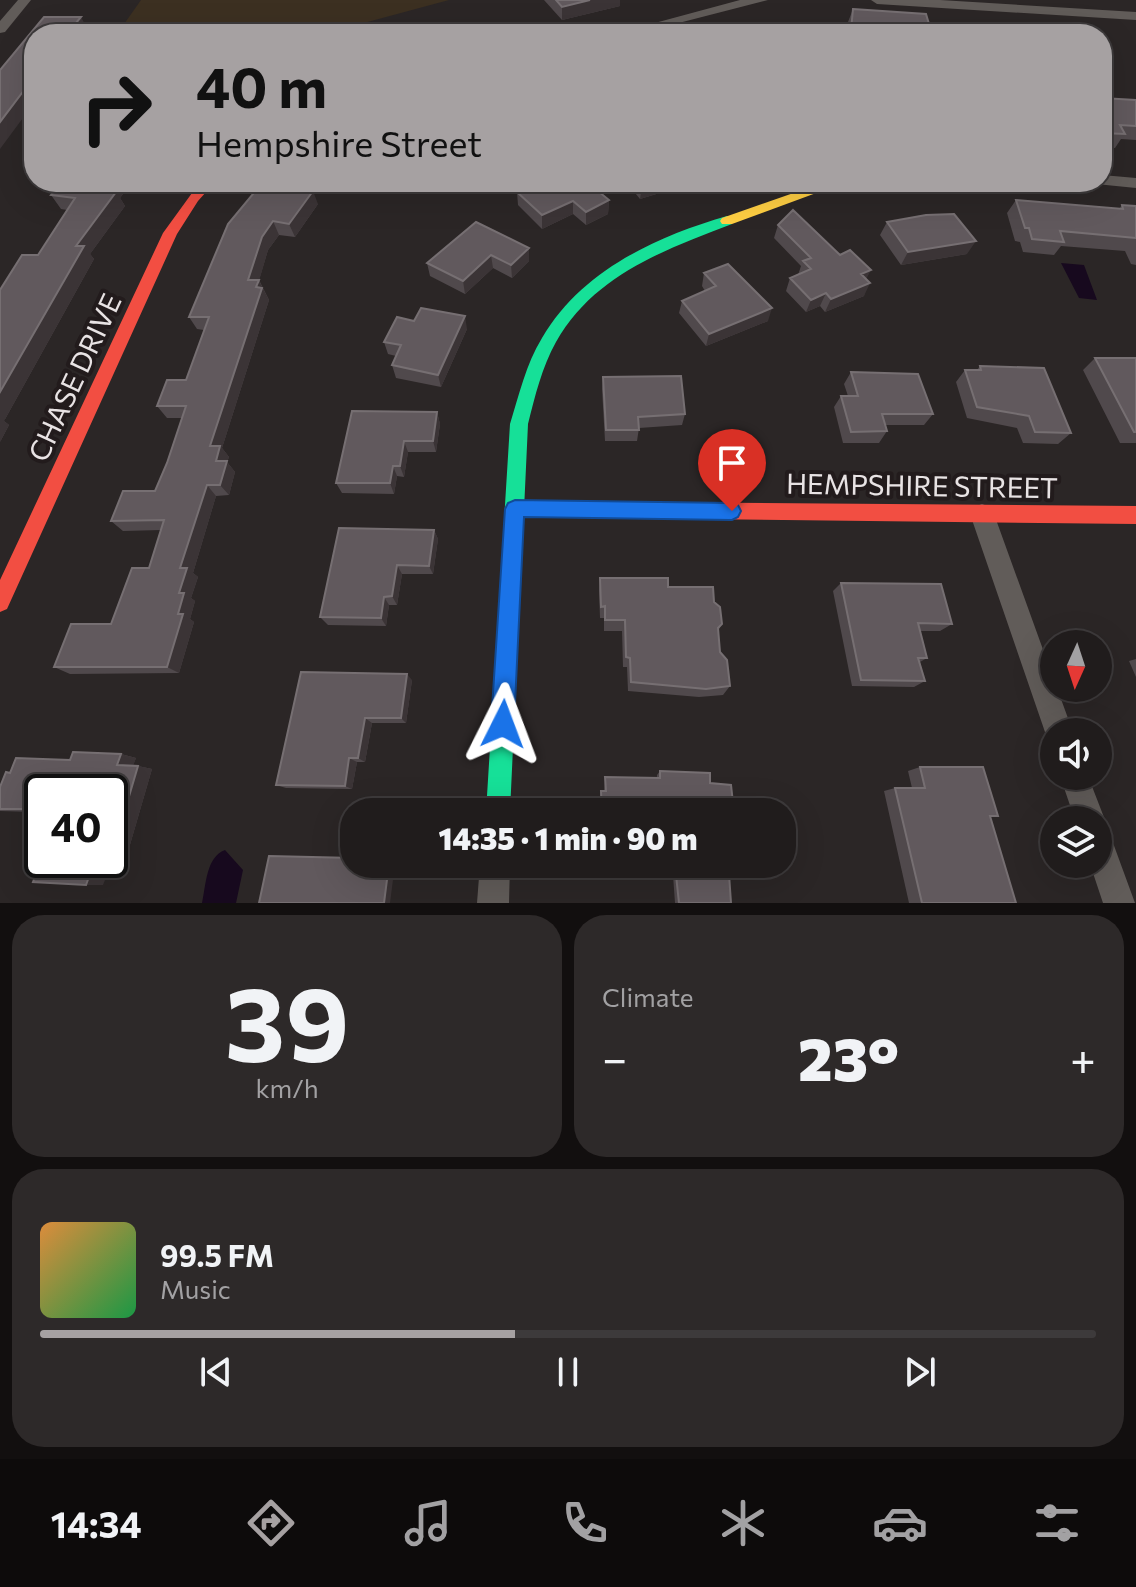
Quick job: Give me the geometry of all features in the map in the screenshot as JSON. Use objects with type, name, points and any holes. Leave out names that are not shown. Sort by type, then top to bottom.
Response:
[{"type":"street","points":[[0,29],[25,0]]},
{"type":"street","points":[[658,24],[762,0]]},
{"type":"street","points":[[877,0],[1136,16]]},
{"type":"street","points":[[1112,181],[1136,183]]},
{"type":"street","name":"CHASE DRIVE","points":[[0,602],[170,233],[199,192]]},
{"type":"street","points":[[499,798],[519,424],[529,374],[551,331],[596,280],[635,256],[811,192]]},
{"type":"street","name":"HEMPSHIRE STREET","points":[[515,509],[1136,515]]},
{"type":"street","points":[[982,514],[1054,718]]},
{"type":"street","points":[[493,903],[494,878]]},
{"type":"street","points":[[1110,878],[1119,903]]},
{"type":"shaded area","points":[[141,0],[449,0],[360,24],[124,24]]},
{"type":"shaded area","points":[[1061,263],[1084,265],[1097,300],[1079,298]]},
{"type":"shaded area","points":[[225,850],[243,870],[236,903],[202,903],[210,865]]},
{"type":"building","points":[[556,0],[590,0],[562,7]]},
{"type":"building","points":[[853,9],[926,14],[929,24],[852,24]]},
{"type":"building","points":[[44,17],[81,17],[75,24],[38,24]]},
{"type":"building","points":[[24,41],[24,90],[0,122],[0,70]]},
{"type":"building","points":[[1112,99],[1136,100],[1136,126],[1120,125],[1125,134],[1112,133]]},
{"type":"building","points":[[54,192],[116,192],[76,246],[84,246],[0,392],[0,290],[22,255],[38,255],[75,198],[51,195]]},
{"type":"building","points":[[255,192],[312,192],[289,224],[273,221],[262,237],[248,280],[259,280],[256,287],[262,288],[210,446],[220,446],[216,461],[227,461],[220,485],[207,485],[180,568],[187,568],[179,593],[184,593],[178,614],[183,614],[167,667],[54,667],[71,624],[111,624],[132,568],[149,568],[164,520],[111,521],[123,491],[155,491],[167,463],[186,406],[157,406],[167,380],[186,380],[209,317],[189,317],[228,224]]},
{"type":"building","points":[[517,192],[599,192],[609,200],[586,212],[573,201],[542,215]]},
{"type":"building","points":[[1016,200],[1123,209],[1122,205],[1136,206],[1136,238],[1060,231],[1064,242],[1032,239]]},
{"type":"building","points":[[793,210],[840,255],[850,250],[871,270],[861,274],[870,283],[831,299],[826,293],[811,300],[790,278],[811,269],[803,261],[811,258],[778,225]]},
{"type":"building","points":[[954,214],[976,241],[908,252],[887,222],[926,215]]},
{"type":"building","points":[[476,222],[529,248],[511,265],[491,255],[463,281],[427,263]]},
{"type":"building","points":[[728,264],[772,308],[709,334],[682,301],[716,286],[704,273]]},
{"type":"building","points":[[421,308],[465,316],[438,375],[392,365],[401,345],[384,342],[397,317],[414,321]]},
{"type":"building","points":[[1095,358],[1136,358],[1136,432],[1134,432]]},
{"type":"building","points":[[980,366],[1044,368],[1071,433],[1035,432],[1029,416],[977,407],[965,370],[981,370]]},
{"type":"building","points":[[851,372],[918,374],[933,414],[882,414],[887,431],[851,432],[841,396],[858,396]]},
{"type":"building","points":[[681,376],[685,414],[638,417],[639,430],[606,430],[603,377]]},
{"type":"building","points":[[352,411],[437,412],[433,441],[404,441],[400,466],[393,466],[390,483],[336,483]]},
{"type":"building","points":[[339,528],[434,530],[429,566],[397,565],[392,596],[384,597],[381,618],[320,617]]},
{"type":"building","points":[[600,578],[668,578],[668,587],[713,587],[714,602],[720,607],[722,624],[718,628],[720,652],[727,660],[730,686],[706,689],[631,682],[630,658],[626,657],[625,620],[605,620],[605,606],[601,607]]},
{"type":"building","points":[[841,583],[941,584],[952,624],[918,623],[927,658],[918,658],[925,681],[861,680]]},
{"type":"building","points":[[301,672],[407,674],[401,718],[365,718],[358,758],[349,758],[345,786],[276,785]]},
{"type":"building","points":[[73,752],[121,754],[117,765],[138,766],[128,800],[128,774],[24,774],[24,809],[0,809],[0,787],[16,758],[70,760]]},
{"type":"building","points":[[920,767],[983,767],[998,816],[990,816],[1016,903],[922,903],[895,788],[925,788]]},
{"type":"building","points":[[660,771],[710,773],[710,783],[731,785],[732,798],[601,798],[601,791],[606,791],[605,777],[660,778]]},
{"type":"building","points":[[269,856],[340,858],[340,878],[387,878],[384,903],[259,903]]},
{"type":"building","points":[[35,878],[89,878],[86,885],[33,882]]},
{"type":"building","points":[[676,878],[729,878],[731,903],[679,903]]},
{"type":"traffic: fast","points":[[499,798],[519,424],[532,379],[547,342],[566,313],[589,289],[616,269],[648,253],[727,221]]},
{"type":"traffic: slow","points":[[727,221],[810,192]]},
{"type":"traffic: jam","points":[[0,602],[170,233],[199,192]]},
{"type":"traffic: jam","points":[[515,509],[1136,515]]},
{"type":"route","points":[[503,724],[515,509],[732,511]]}]
